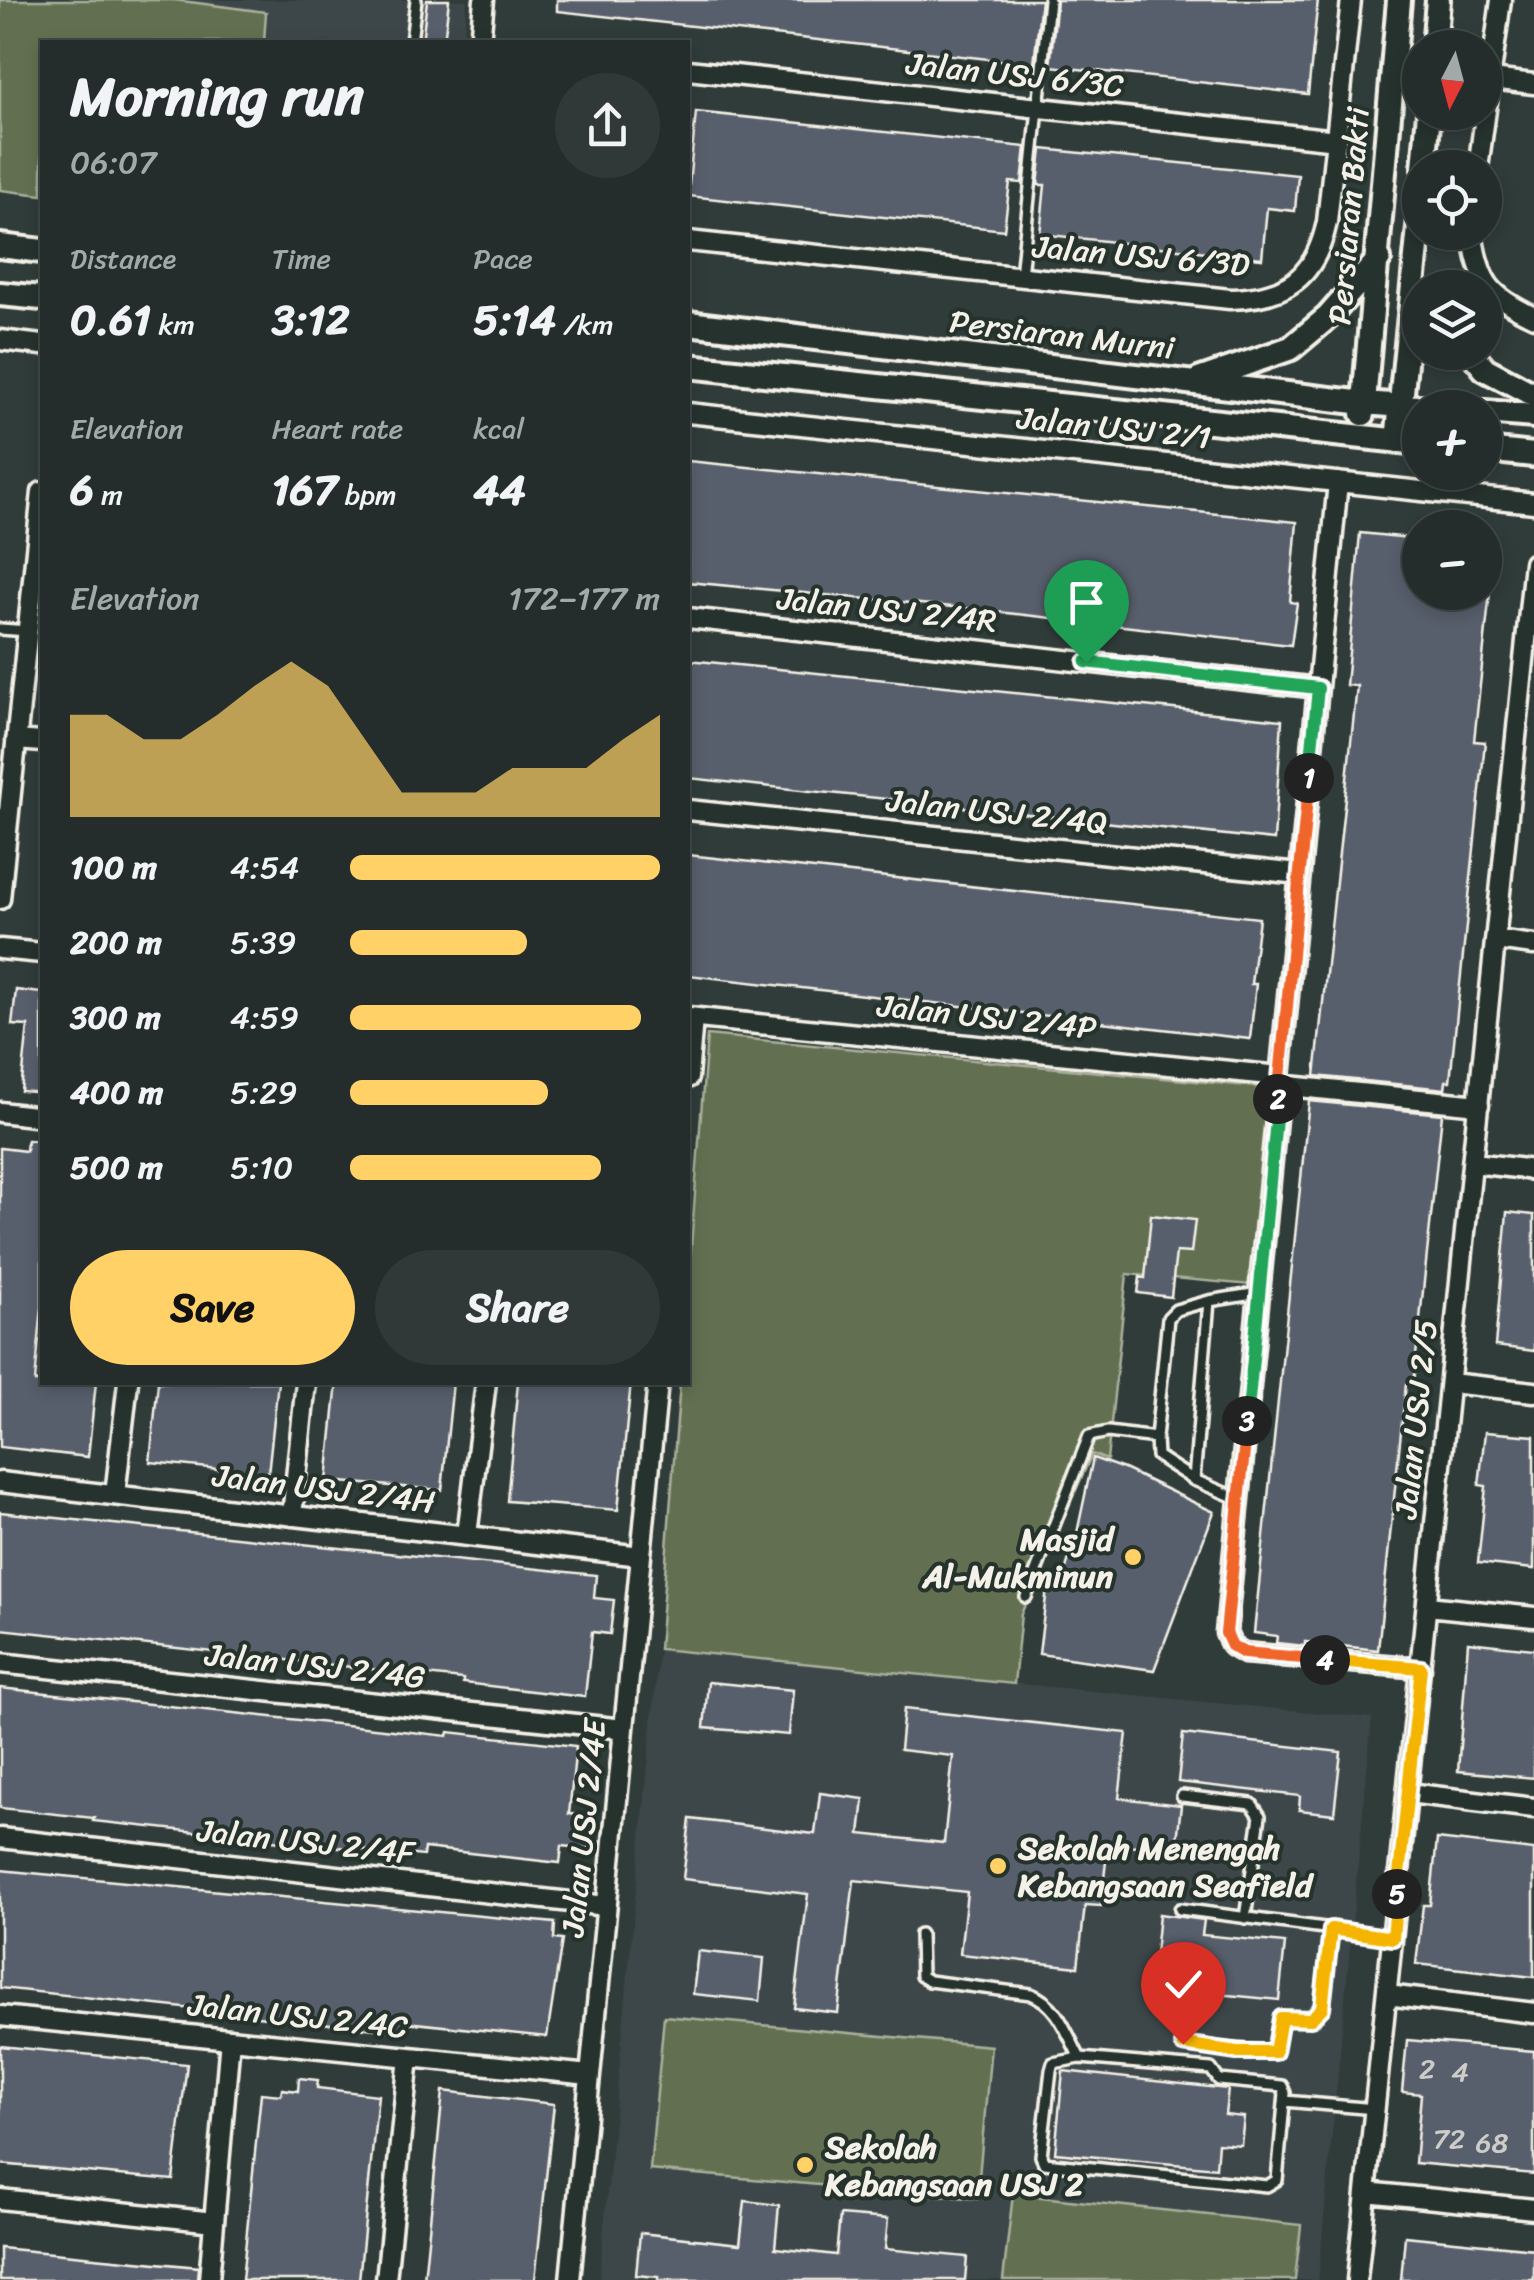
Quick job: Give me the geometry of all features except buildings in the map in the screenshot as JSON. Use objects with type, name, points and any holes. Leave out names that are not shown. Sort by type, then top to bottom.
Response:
[{"type":"main road","name":"Persiaran Bakti","points":[[1361,438],[1399,0]]},
{"type":"main road","points":[[1436,30],[1438,0]]},
{"type":"main road","points":[[0,246],[40,251]]},
{"type":"main road","points":[[1191,383],[1291,348],[1328,317],[1379,260]]},
{"type":"main road","points":[[0,294],[40,298]]},
{"type":"main road","name":"Persiaran Murni","points":[[690,323],[1402,405]]},
{"type":"main road","points":[[690,366],[1402,441]]},
{"type":"main road","points":[[1485,370],[1534,395]]},
{"type":"main road","points":[[1502,413],[1534,416]]},
{"type":"main road","points":[[1502,452],[1534,455]]},
{"type":"street","points":[[480,40],[484,0]]},
{"type":"street","name":"Jalan USJ 6/3D","points":[[690,241],[1230,299],[1277,292],[1294,283],[1322,248],[1351,0]]},
{"type":"street","points":[[1497,30],[1501,0]]},
{"type":"street","name":"Jalan USJ 6/3C","points":[[690,70],[1336,140]]},
{"type":"street","points":[[1502,81],[1534,84]]},
{"type":"street","points":[[1474,250],[1476,268],[1501,302],[1534,318]]},
{"type":"street","points":[[0,340],[40,345]]},
{"type":"street","name":"Jalan USJ 2/1","points":[[690,413],[1534,503]]},
{"type":"street","points":[[1338,482],[1226,1633],[1232,1646],[1244,1653],[1421,1668]]},
{"type":"street","points":[[0,899],[40,546]]},
{"type":"street","name":"Jalan USJ 2/5","points":[[1358,2280],[1496,940],[1526,724],[1534,563]]},
{"type":"street","name":"Jalan USJ 2/4R","points":[[690,618],[1318,688]]},
{"type":"street","points":[[16,740],[40,742]]},
{"type":"street","name":"Jalan USJ 2/4Q","points":[[690,810],[1300,874]]},
{"type":"street","points":[[1496,940],[1534,945]]},
{"type":"street","points":[[0,949],[40,953]]},
{"type":"street","name":"Jalan USJ 2/4P","points":[[690,1018],[1479,1105]]},
{"type":"street","points":[[0,1112],[40,1117]]},
{"type":"street","points":[[1473,1163],[1534,1170]]},
{"type":"street","points":[[1450,1383],[1534,1392]]},
{"type":"street","points":[[115,1495],[128,1385]]},
{"type":"street","points":[[292,1516],[306,1385]]},
{"type":"street","points":[[468,1536],[486,1385]]},
{"type":"street","name":"Jalan USJ 2/4E","points":[[570,2280],[658,1385]]},
{"type":"street","name":"Jalan USJ 2/4H","points":[[0,1482],[641,1556]]},
{"type":"street","points":[[1427,1606],[1534,1617]]},
{"type":"street","name":"Jalan USJ 2/4G","points":[[0,1663],[624,1729]]},
{"type":"street","points":[[1408,1794],[1534,1808]]},
{"type":"street","name":"Jalan USJ 2/4F","points":[[0,1838],[606,1906]]},
{"type":"street","points":[[1387,1995],[1534,2013]]},
{"type":"street","name":"Jalan USJ 2/4C","points":[[0,2016],[590,2076]]},
{"type":"street","points":[[208,2280],[230,2040]]},
{"type":"street","points":[[386,2280],[409,2057]]},
{"type":"street","points":[[1366,2192],[1534,2209]]},
{"type":"street","points":[[0,2199],[214,2222]]},
{"type":"lane","points":[[411,40],[416,0]]},
{"type":"lane","points":[[1021,276],[1049,0]]},
{"type":"lane","points":[[0,629],[28,631]]},
{"type":"lane","points":[[1239,1499],[1194,1480],[1157,1456],[1156,1438],[1168,1318],[1176,1310],[1210,1300],[1259,1293]]},
{"type":"lane","points":[[1194,1480],[1210,1300]]},
{"type":"lane","points":[[1026,1598],[1089,1436],[1108,1432],[1156,1438]]},
{"type":"lane","points":[[1182,1796],[1256,1807],[1260,1816],[1245,1918]]},
{"type":"lane","points":[[1180,1908],[1393,1938]]},
{"type":"lane","points":[[1184,2014],[1183,2044],[1275,2052],[1281,2018],[1311,2019],[1322,2008],[1331,1929]]},
{"type":"lane","points":[[920,1934],[921,1976],[929,1981],[1044,1999],[1080,2058]]},
{"type":"lane","points":[[1080,2058],[1211,2069],[1219,2080],[1282,2086],[1285,2101],[1279,2174],[1273,2184],[1044,2163],[1050,2070],[1062,2060],[1080,2058]]},
{"type":"lane","points":[[1285,2101],[1375,2109]]},
{"type":"shaded area","points":[[0,0],[467,0],[463,40],[40,40],[40,195],[0,190]]},
{"type":"shaded area","name":"Sekolah Menengah Kebangsaan Seafield","points":[[659,1649],[1372,1718],[1318,2280],[599,2280]]},
{"type":"green space","points":[[0,0],[174,0],[266,12],[264,40],[40,40],[40,195],[0,190]]},
{"type":"green space","points":[[707,1035],[1269,1088],[1251,1285],[1127,1274],[1107,1460],[1092,1454],[1021,1614],[1014,1684],[659,1649],[680,1385],[690,1385],[690,1260]]},
{"type":"green space","points":[[664,2016],[991,2046],[977,2199],[650,2170]]},
{"type":"green space","points":[[1013,2194],[1301,2225],[1295,2280],[1003,2280]]},
{"type":"place","name":"Masjid Al-Mukminun","points":[[1133,1557]]},
{"type":"place","name":"Sekolah Menengah Kebangsaan Seafield","points":[[998,1866]]},
{"type":"place","name":"Sekolah Kebangsaan USJ 2","points":[[805,2165]]},
{"type":"route","points":[[1086,662],[1318,688],[1226,1633],[1232,1646],[1244,1653],[1421,1668],[1393,1938],[1331,1929],[1322,2008],[1311,2019],[1281,2018],[1275,2052],[1237,2052],[1183,2044]]}]
